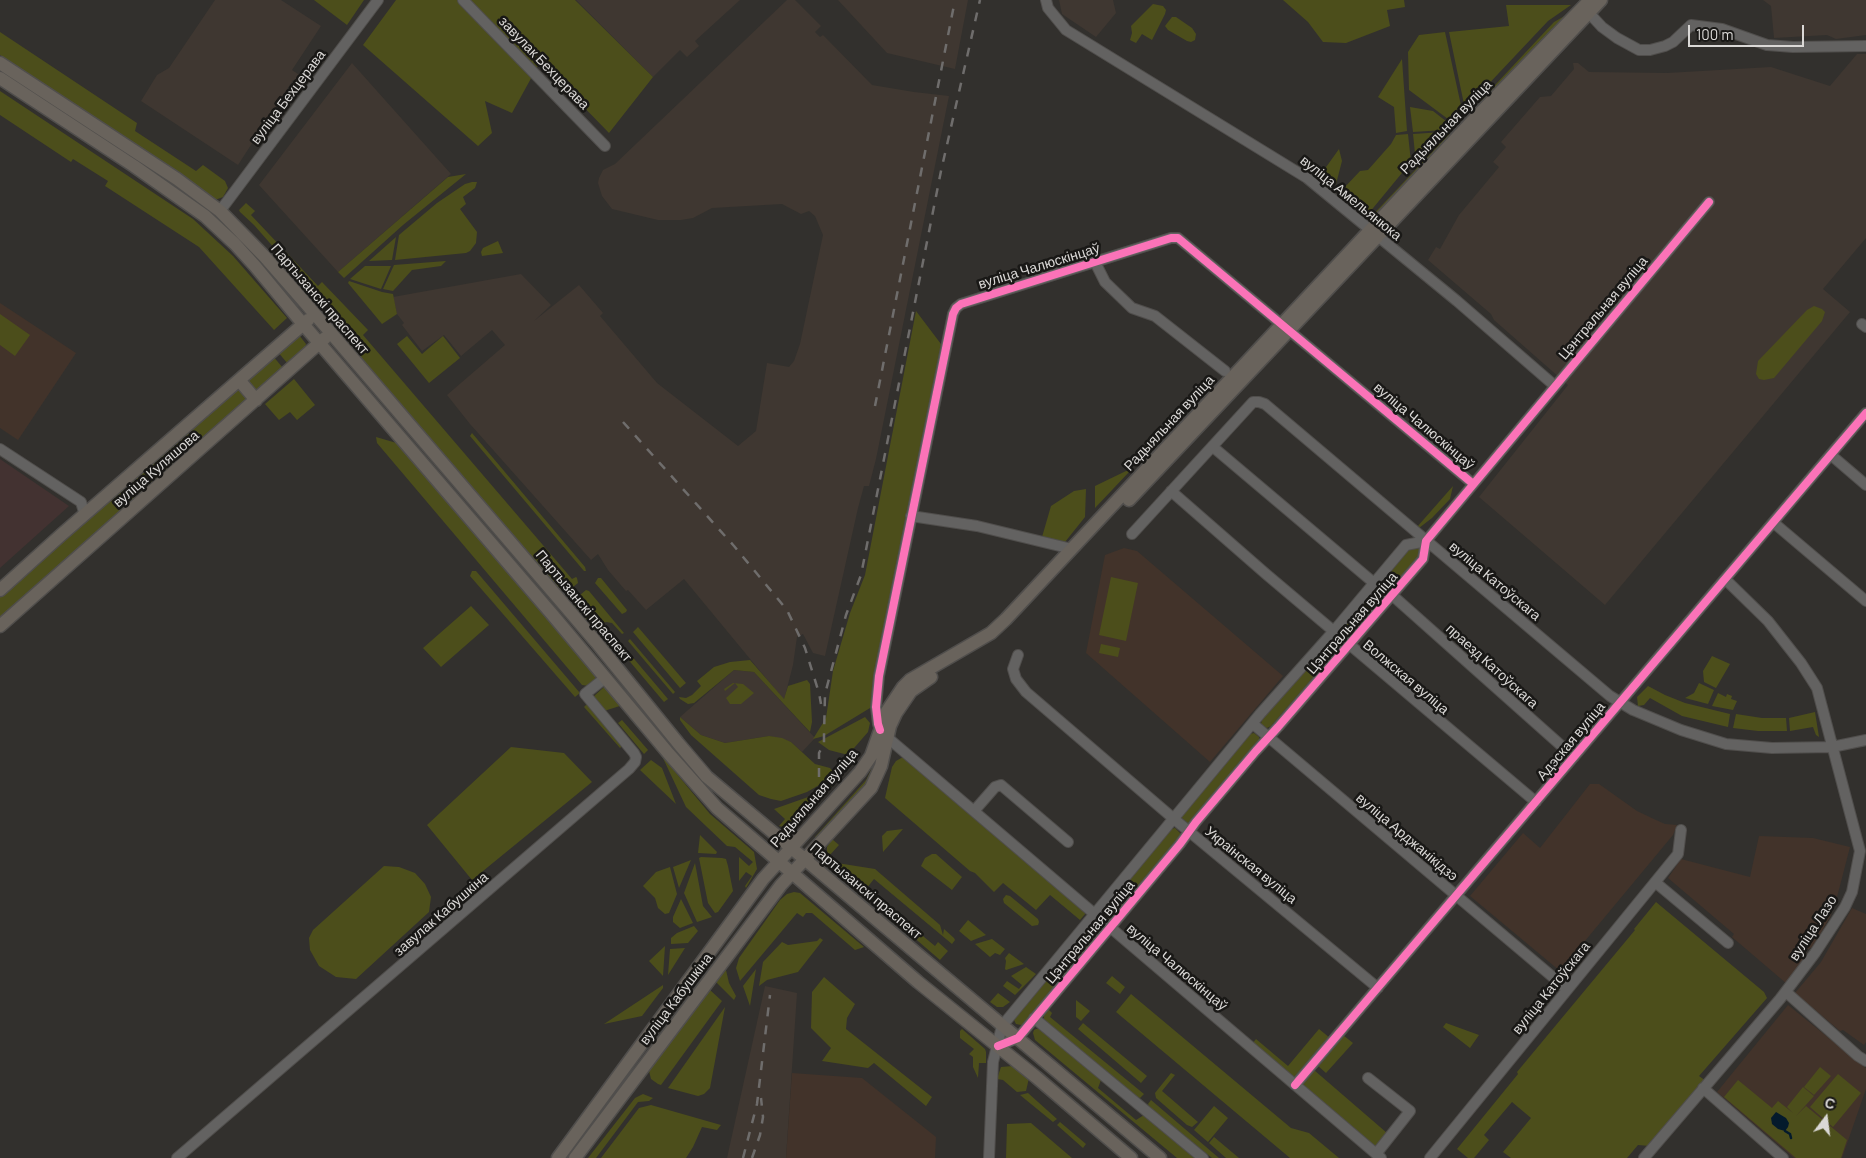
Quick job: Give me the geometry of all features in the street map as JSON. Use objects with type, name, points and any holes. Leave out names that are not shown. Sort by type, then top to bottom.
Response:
[{"type":"main road","name":"Радыяльная вуліца","points":[[778,861],[860,772],[911,691],[996,639],[1001,634],[1373,233],[1588,6],[1601,0]]},
{"type":"main road","name":"Партызанскі праспект","points":[[0,63],[177,179],[220,211],[265,258],[331,333],[627,680],[707,777],[1160,1158]]},
{"type":"main road","name":"Партызанскі праспект","points":[[0,78],[134,166],[204,216],[255,266],[717,808],[918,982],[998,1046],[1131,1158]]},
{"type":"main road","points":[[204,216],[213,216],[220,211]]},
{"type":"main road","name":"вуліца Куляшова","points":[[0,590],[314,314]]},
{"type":"main road","name":"Радыяльная вуліца","points":[[804,860],[872,788],[881,766],[887,711],[903,687],[910,680],[991,633],[1006,619],[1286,327]]},
{"type":"main road","name":"вуліца Куляшова","points":[[0,626],[331,333]]},
{"type":"main road","points":[[239,380],[256,400]]},
{"type":"main road","points":[[605,678],[614,674],[627,680]]},
{"type":"main road","name":"вуліца Кабушкіна","points":[[575,1158],[730,951],[804,860]]},
{"type":"main road","name":"вуліца Кабушкіна","points":[[558,1158],[778,861]]},
{"type":"street","name":"вуліца Бехцерава","points":[[220,211],[378,0]]},
{"type":"street","name":"завулак Бехцерава","points":[[463,0],[605,146]]},
{"type":"street","name":"вуліца Амельянюка","points":[[1046,0],[1048,8],[1066,30],[1307,178],[1471,313],[1555,386]]},
{"type":"street","points":[[1588,6],[1602,27],[1639,50],[1650,50],[1665,46],[1673,42],[1691,25],[1722,29],[1767,46],[1866,46]]},
{"type":"street","name":"Цэнтральная вуліца","points":[[998,1046],[1018,1038],[1256,751],[1392,596],[1423,559],[1426,540],[1709,202]]},
{"type":"street","name":"вуліца Чалюскінцаў","points":[[1378,1156],[884,734],[878,724],[876,706],[879,676],[956,308],[961,304],[1171,238],[1178,238],[1472,483]]},
{"type":"street","points":[[1095,262],[1105,282],[1132,308],[1155,316],[1224,371]]},
{"type":"street","name":"вуліца Катоўскага","points":[[1213,447],[1253,402],[1264,404],[1610,696],[1633,710],[1655,720],[1726,744],[1772,748],[1832,747],[1866,740]]},
{"type":"street","name":"Адэская вуліца","points":[[1295,1085],[1866,413]]},
{"type":"street","points":[[1132,534],[1213,447],[1374,583]]},
{"type":"street","points":[[0,449],[81,502],[84,512],[82,517]]},
{"type":"street","points":[[1831,454],[1866,486]]},
{"type":"street","name":"Волжская вуліца","points":[[1171,491],[1333,632],[1536,802]]},
{"type":"street","points":[[911,516],[977,526],[1072,549]]},
{"type":"street","points":[[1774,523],[1866,601]]},
{"type":"street","name":"Цэнтральная вуліца","points":[[989,1158],[991,1079],[1002,1026],[1253,724],[1406,545],[1426,540]]},
{"type":"street","name":"вуліца Лазо","points":[[1644,1158],[1786,992],[1845,908],[1861,875],[1858,841],[1832,747],[1820,694],[1810,676],[1768,621],[1725,579]]},
{"type":"street","name":"праезд Катоўскага","points":[[1392,596],[1574,757]]},
{"type":"street","name":"Украінская вуліца","points":[[1018,655],[1013,669],[1016,678],[1026,692],[1189,832],[1378,988]]},
{"type":"street","name":"завулак Кабушкіна","points":[[177,1158],[629,769],[635,762],[636,757],[634,753],[585,694],[605,678]]},
{"type":"street","name":"вуліца Арджанікідзэ","points":[[1253,724],[1567,989]]},
{"type":"street","points":[[974,811],[995,787],[1001,785],[1068,842]]},
{"type":"street","name":"вуліца Катоўскага","points":[[1430,1158],[1678,854],[1681,830]]},
{"type":"street","points":[[1655,882],[1728,943]]},
{"type":"street","points":[[1786,992],[1866,1061]]},
{"type":"street","points":[[1034,1018],[1203,1158]]},
{"type":"street","points":[[1368,1078],[1410,1111],[1378,1156]]},
{"type":"street","points":[[1703,1088],[1783,1158]]},
{"type":"shaded area","points":[[215,0],[281,0],[321,26],[292,70],[301,76],[297,82],[293,80],[238,165],[141,101],[157,75],[169,68]]},
{"type":"shaded area","points":[[314,0],[364,0],[347,25]]},
{"type":"shaded area","points":[[396,0],[575,0],[653,77],[609,133],[540,62],[512,113],[485,101],[492,133],[478,146],[363,45]]},
{"type":"shaded area","points":[[576,0],[740,0],[695,41],[699,46],[687,57],[680,50],[653,77]]},
{"type":"shaded area","points":[[787,0],[795,0],[821,26],[815,32],[820,37],[823,35],[872,85],[949,96],[876,459],[869,486],[864,486],[858,508],[825,656],[813,653],[803,634],[797,637],[793,665],[784,700],[684,579],[646,610],[608,570],[598,554],[591,560],[470,424],[447,395],[505,345],[492,330],[461,356],[444,335],[422,351],[402,325],[404,323],[397,314],[393,297],[521,274],[551,305],[534,321],[579,285],[603,313],[600,316],[657,383],[738,446],[756,431],[767,363],[789,367],[794,361],[800,344],[823,235],[815,216],[809,211],[801,214],[782,204],[712,208],[693,218],[658,220],[612,209],[602,196],[598,183],[603,170],[615,164]]},
{"type":"shaded area","points":[[838,0],[968,0],[955,69],[887,53]]},
{"type":"shaded area","points":[[1059,0],[1113,0],[1116,13],[1096,37],[1062,14]]},
{"type":"shaded area","points":[[1283,0],[1404,0],[1405,7],[1387,10],[1390,26],[1346,43],[1323,42],[1308,22]]},
{"type":"shaded area","points":[[1763,0],[1866,0],[1866,35],[1836,39],[1827,35],[1774,38],[1771,6]]},
{"type":"shaded area","points":[[1153,4],[1163,6],[1166,10],[1152,40],[1142,34],[1136,43],[1130,40],[1131,26]]},
{"type":"shaded area","points":[[1506,5],[1571,5],[1548,21],[1465,109],[1449,32],[1509,26]]},
{"type":"shaded area","points":[[1575,10],[1483,102],[1481,100],[1554,22]]},
{"type":"shaded area","points":[[1172,17],[1176,17],[1192,28],[1196,34],[1195,40],[1187,41],[1168,30],[1165,26]]},
{"type":"shaded area","points":[[0,32],[137,123],[135,131],[196,171],[203,165],[225,181],[228,188],[223,197],[215,200],[0,55]]},
{"type":"shaded area","points":[[1445,32],[1462,110],[1460,116],[1452,122],[1409,90],[1408,52],[1419,35]]},
{"type":"shaded area","points":[[1857,54],[1866,54],[1866,238],[1823,289],[1850,312],[1605,605],[1479,497],[1568,385],[1494,320],[1491,314],[1428,260],[1436,247],[1440,249],[1459,215],[1499,167],[1493,162],[1506,147],[1501,142],[1540,97],[1551,96],[1574,69],[1573,63],[1578,63],[1589,72],[1667,73],[1771,67],[1830,86]]},
{"type":"shaded area","points":[[1402,59],[1407,131],[1396,133],[1394,107],[1378,97]]},
{"type":"shaded area","points":[[352,63],[451,174],[338,272],[259,185]]},
{"type":"shaded area","points":[[0,91],[193,219],[233,256],[287,318],[274,330],[199,247],[105,186],[108,181],[73,159],[71,162],[0,115]]},
{"type":"shaded area","points":[[1410,107],[1433,111],[1451,125],[1444,130],[1413,132]]},
{"type":"shaded area","points":[[1443,132],[1416,163],[1413,134]]},
{"type":"shaded area","points":[[1408,134],[1411,162],[1369,213],[1343,189],[1360,171],[1368,170],[1391,144],[1396,135]]},
{"type":"shaded area","points":[[1449,134],[1452,135],[1370,221],[1367,221]]},
{"type":"shaded area","points":[[1339,149],[1342,161],[1336,184],[1322,186],[1319,183],[1319,177]]},
{"type":"shaded area","points":[[466,174],[403,225],[344,278],[338,272],[448,177]]},
{"type":"shaded area","points":[[477,182],[475,188],[463,197],[466,204],[460,209],[477,232],[476,243],[470,251],[466,253],[395,260],[399,235],[437,203],[465,184]]},
{"type":"shaded area","points":[[246,203],[255,211],[251,215],[318,286],[322,282],[368,330],[363,335],[572,579],[577,578],[578,583],[568,591],[558,591],[344,337],[348,332],[254,225],[240,212],[239,210]]},
{"type":"shaded area","points":[[396,237],[392,260],[369,261]]},
{"type":"shaded area","points":[[498,241],[503,253],[482,256],[483,248]]},
{"type":"shaded area","points":[[446,261],[441,266],[412,270],[393,291],[383,289],[394,265]]},
{"type":"shaded area","points":[[365,266],[391,266],[381,289],[350,279]]},
{"type":"shaded area","points":[[349,281],[393,294],[397,314],[382,324],[348,283]]},
{"type":"shaded area","points":[[0,303],[76,353],[18,440],[0,428]]},
{"type":"shaded area","points":[[1814,306],[1825,312],[1822,321],[1774,378],[1759,379],[1756,374],[1758,361],[1807,310]]},
{"type":"shaded area","points":[[916,311],[944,348],[875,705],[824,736],[813,739],[826,718],[833,671],[850,613],[865,575]]},
{"type":"shaded area","points":[[0,314],[30,335],[15,356],[0,345]]},
{"type":"shaded area","points":[[299,335],[306,344],[305,348],[288,364],[277,351]]},
{"type":"shaded area","points":[[407,336],[422,354],[443,336],[460,358],[429,383],[397,344]]},
{"type":"shaded area","points":[[272,355],[283,368],[255,391],[246,379]]},
{"type":"shaded area","points":[[294,379],[315,405],[297,420],[290,412],[279,420],[265,404]]},
{"type":"shaded area","points":[[238,388],[247,400],[0,618],[0,595]]},
{"type":"shaded area","points":[[472,433],[585,567],[586,571],[584,571],[470,436]]},
{"type":"shaded area","points":[[376,437],[400,444],[595,673],[595,681],[589,686],[582,685],[377,443]]},
{"type":"shaded area","points":[[0,459],[69,506],[0,568]]},
{"type":"shaded area","points":[[1126,471],[1130,471],[1095,508],[1095,486]]},
{"type":"shaded area","points":[[1453,486],[1450,499],[1432,518],[1419,528],[1417,527]]},
{"type":"shaded area","points":[[1086,489],[1085,517],[1065,542],[1042,537],[1051,506],[1074,491]]},
{"type":"shaded area","points":[[1413,545],[1420,546],[1422,552],[1349,638],[1341,632],[1342,629]]},
{"type":"shaded area","points":[[1124,548],[1137,551],[1283,676],[1210,762],[1086,653],[1105,555]]},
{"type":"shaded area","points":[[472,571],[476,571],[580,693],[575,697],[470,576]]},
{"type":"shaded area","points":[[1111,577],[1138,583],[1126,641],[1099,635]]},
{"type":"shaded area","points":[[598,578],[601,578],[627,610],[626,612],[622,614],[595,583]]},
{"type":"shaded area","points":[[586,590],[589,591],[624,633],[622,634],[612,623],[606,622],[598,626],[595,635],[572,608],[574,600]]},
{"type":"shaded area","points":[[471,606],[489,625],[441,667],[423,648]]},
{"type":"shaded area","points":[[638,627],[686,683],[680,688],[633,632]]},
{"type":"shaded area","points":[[606,634],[613,634],[668,699],[664,702],[615,644],[611,650],[604,642]]},
{"type":"shaded area","points":[[630,639],[675,692],[673,694],[628,641]]},
{"type":"shaded area","points":[[1330,641],[1337,643],[1337,650],[1271,726],[1263,727],[1261,724],[1262,719]]},
{"type":"shaded area","points":[[1101,644],[1120,648],[1118,657],[1099,653]]},
{"type":"shaded area","points":[[1712,656],[1730,664],[1716,688],[1704,682],[1703,671]]},
{"type":"shaded area","points":[[750,660],[784,699],[788,686],[807,680],[810,684],[812,722],[810,732],[754,672],[734,670],[694,703],[688,704],[680,699],[679,697],[686,698],[692,695],[701,686],[697,681],[714,667],[730,662]]},
{"type":"shaded area","points":[[734,670],[754,672],[815,738],[802,752],[791,742],[769,736],[725,743],[701,735],[680,717]]},
{"type":"shaded area","points":[[735,683],[725,691],[724,689]]},
{"type":"shaded area","points":[[735,683],[743,684],[754,693],[741,704],[730,704],[726,698],[738,687]]},
{"type":"shaded area","points":[[1699,683],[1714,690],[1708,704],[1685,698],[1694,693]]},
{"type":"shaded area","points":[[1648,686],[1685,703],[1730,714],[1728,727],[1682,716],[1650,698],[1644,705],[1638,706],[1637,697]]},
{"type":"shaded area","points":[[604,687],[623,705],[604,711],[593,697]]},
{"type":"shaded area","points":[[1718,693],[1726,697],[1727,694],[1732,696],[1731,699],[1737,701],[1733,710],[1712,706]]},
{"type":"shaded area","points":[[588,703],[624,744],[620,748],[584,707]]},
{"type":"shaded area","points":[[1815,712],[1819,737],[1816,735],[1813,727],[1790,731],[1789,718]]},
{"type":"shaded area","points":[[1736,714],[1762,718],[1786,718],[1787,731],[1758,731],[1733,728]]},
{"type":"shaded area","points":[[680,717],[701,735],[725,743],[769,736],[782,738],[791,742],[815,764],[830,768],[833,772],[821,784],[807,792],[781,801],[759,795],[691,735],[680,720]]},
{"type":"shaded area","points":[[865,717],[870,723],[868,732],[848,755],[829,750],[818,742]]},
{"type":"shaded area","points":[[622,720],[648,750],[644,754],[618,723]]},
{"type":"shaded area","points":[[1254,733],[1259,737],[1259,741],[1190,824],[1187,824],[1180,816],[1250,734]]},
{"type":"shaded area","points":[[511,747],[564,753],[592,782],[472,880],[427,825]]},
{"type":"shaded area","points":[[662,756],[710,814],[754,852],[757,869],[746,888],[745,886],[752,876],[746,872],[739,881],[739,857],[749,866],[753,862],[735,847],[727,846],[686,807]]},
{"type":"shaded area","points":[[903,757],[1086,913],[1080,920],[1050,895],[1036,910],[1003,883],[994,892],[975,873],[970,871],[885,798],[892,767],[896,761]]},
{"type":"shaded area","points":[[651,760],[662,768],[676,804],[640,770]]},
{"type":"shaded area","points":[[873,766],[875,767],[868,782],[817,839],[815,837],[866,780]]},
{"type":"shaded area","points":[[835,775],[835,783],[795,825],[788,828],[779,826],[785,819],[774,809],[811,796]]},
{"type":"shaded area","points":[[1590,784],[1599,784],[1637,811],[1656,820],[1665,824],[1677,825],[1673,835],[1560,971],[1470,896],[1523,833],[1540,848]]},
{"type":"shaded area","points":[[1175,828],[1180,833],[1180,837],[1111,920],[1103,917],[1104,910],[1171,829]]},
{"type":"shaded area","points":[[903,829],[883,852],[882,836],[887,831]]},
{"type":"shaded area","points":[[700,835],[717,852],[716,854],[698,853]]},
{"type":"shaded area","points":[[1759,836],[1813,838],[1850,847],[1830,917],[1813,947],[1806,950],[1807,958],[1787,984],[1732,937],[1734,934],[1668,878],[1681,859],[1750,877]]},
{"type":"shaded area","points":[[832,839],[839,845],[829,856],[837,863],[875,869],[940,925],[943,935],[944,929],[954,938],[955,940],[952,944],[874,879],[866,889],[935,946],[938,942],[948,951],[940,960],[832,867],[827,861],[827,847]]},
{"type":"shaded area","points":[[936,854],[962,877],[952,890],[921,866],[925,858]]},
{"type":"shaded area","points":[[699,858],[726,859],[728,866],[733,891],[718,912],[715,913],[708,903]]},
{"type":"shaded area","points":[[691,860],[679,888],[673,867]]},
{"type":"shaded area","points":[[695,863],[703,906],[712,917],[697,922],[684,893]]},
{"type":"shaded area","points":[[384,866],[399,867],[415,873],[425,884],[431,897],[429,912],[356,979],[336,977],[319,966],[310,950],[309,938],[313,930]]},
{"type":"shaded area","points":[[670,867],[677,894],[669,913],[665,914],[658,908],[655,898],[643,886],[656,872]]},
{"type":"shaded area","points":[[800,893],[864,947],[855,950],[812,913],[806,913],[803,917],[797,913],[740,981],[736,968],[739,958],[780,900],[787,894]]},
{"type":"shaded area","points":[[1006,895],[1010,896],[1038,919],[1038,925],[1032,926],[1004,903],[1003,899]]},
{"type":"shaded area","points":[[681,899],[693,923],[680,928],[673,922],[673,917]]},
{"type":"shaded area","points":[[1656,902],[1764,992],[1767,998],[1699,1076],[1706,1081],[1650,1146],[1638,1145],[1627,1158],[1511,1158],[1503,1152],[1531,1118],[1512,1102],[1484,1135],[1489,1140],[1474,1158],[1468,1158],[1457,1149],[1518,1074],[1517,1072]]},
{"type":"shaded area","points":[[1852,908],[1866,914],[1866,1042],[1864,1045],[1843,1030],[1840,1031],[1795,993],[1821,962]]},
{"type":"shaded area","points":[[968,920],[986,935],[971,941],[959,931]]},
{"type":"shaded area","points":[[1094,923],[1101,927],[1101,932],[1082,954],[1079,956],[1075,954],[1072,947]]},
{"type":"shaded area","points":[[694,926],[698,931],[688,943],[671,944],[671,938],[677,933]]},
{"type":"shaded area","points":[[820,938],[823,940],[798,972],[767,980],[759,986],[763,962],[782,942],[788,945],[817,941]]},
{"type":"shaded area","points":[[992,939],[1005,949],[1000,955],[995,953],[990,957],[975,944]]},
{"type":"shaded area","points":[[665,946],[663,976],[649,961]]},
{"type":"shaded area","points":[[685,948],[668,975],[670,949]]},
{"type":"shaded area","points":[[1009,953],[1024,964],[1006,970],[1005,958]]},
{"type":"shaded area","points":[[1064,959],[1070,962],[1072,965],[1071,969],[1026,1023],[1016,1024],[1014,1020],[1015,1014]]},
{"type":"shaded area","points":[[1026,967],[1036,974],[1015,995],[1003,986],[1007,981],[1019,989],[1022,985],[1011,976]]},
{"type":"shaded area","points":[[756,969],[750,1006],[743,986]]},
{"type":"shaded area","points":[[726,970],[729,983],[736,996],[734,1000],[716,982]]},
{"type":"shaded area","points":[[1112,976],[1125,987],[1120,994],[1106,983]]},
{"type":"shaded area","points":[[824,977],[855,1004],[847,1018],[846,1029],[932,1097],[926,1106],[874,1063],[868,1068],[822,1061],[831,1048],[811,1028],[812,992]]},
{"type":"shaded area","points":[[663,985],[663,988],[642,1016],[604,1024]]},
{"type":"shaded area","points":[[765,986],[797,993],[786,1158],[727,1158]]},
{"type":"shaded area","points":[[710,990],[722,1001],[661,1085],[658,1084],[651,1079],[649,1071]]},
{"type":"shaded area","points":[[998,993],[1010,1002],[1003,1007],[997,1007],[990,1002]]},
{"type":"shaded area","points":[[1131,994],[1291,1128],[1309,1133],[1339,1158],[1290,1158],[1116,1012]]},
{"type":"shaded area","points":[[1076,1000],[1090,1011],[1081,1021],[1076,1017]]},
{"type":"shaded area","points":[[1788,1005],[1866,1068],[1866,1089],[1842,1158],[1794,1158],[1717,1092]]},
{"type":"shaded area","points":[[725,1007],[710,1088],[704,1094],[698,1096],[668,1088]]},
{"type":"shaded area","points":[[1048,1009],[1052,1013],[1050,1017],[1144,1094],[1140,1098],[1136,1097],[1044,1021],[1044,1015]]},
{"type":"shaded area","points":[[1083,1023],[1147,1076],[1141,1083],[1078,1029]]},
{"type":"shaded area","points":[[1446,1023],[1479,1035],[1470,1048],[1443,1027]]},
{"type":"shaded area","points":[[962,1029],[986,1052],[986,1063],[979,1063],[978,1078],[973,1067],[973,1057],[969,1054],[974,1049],[960,1038],[960,1031]]},
{"type":"shaded area","points":[[1036,1029],[1041,1029],[1101,1080],[1098,1088],[1136,1120],[1144,1115],[1196,1158],[1177,1158],[1035,1040],[1033,1033]]},
{"type":"shaded area","points":[[1319,1029],[1330,1038],[1295,1080],[1252,1044],[1256,1039],[1288,1066]]},
{"type":"shaded area","points":[[1343,1035],[1353,1043],[1326,1073],[1317,1065]]},
{"type":"shaded area","points":[[1013,1066],[1029,1078],[1026,1091],[1017,1092],[1003,1080],[997,1079],[1001,1067]]},
{"type":"shaded area","points":[[1820,1067],[1831,1076],[1814,1095],[1804,1087]]},
{"type":"shaded area","points":[[1314,1070],[1387,1133],[1375,1147],[1302,1084]]},
{"type":"shaded area","points":[[792,1073],[862,1078],[936,1137],[935,1158],[786,1158]]},
{"type":"shaded area","points":[[1171,1073],[1175,1075],[1162,1091],[1198,1122],[1192,1127],[1187,1125],[1156,1098],[1155,1093]]},
{"type":"shaded area","points":[[1838,1074],[1861,1093],[1833,1127],[1810,1107]]},
{"type":"shaded area","points":[[1738,1080],[1772,1108],[1778,1101],[1793,1113],[1787,1107],[1803,1087],[1814,1096],[1796,1116],[1806,1106],[1847,1140],[1841,1158],[1796,1158],[1724,1097]]},
{"type":"shaded area","points":[[1028,1093],[1057,1119],[1053,1122],[1020,1095]]},
{"type":"shaded area","points":[[643,1094],[653,1098],[649,1101],[638,1102],[596,1158],[588,1158],[635,1098]]},
{"type":"shaded area","points":[[1151,1100],[1219,1158],[1212,1158],[1149,1107],[1148,1104]]},
{"type":"shaded area","points":[[651,1105],[721,1125],[717,1130],[702,1127],[686,1158],[601,1158],[639,1108]]},
{"type":"shaded area","points":[[1214,1106],[1228,1118],[1208,1142],[1194,1130]]},
{"type":"shaded area","points":[[1060,1122],[1086,1144],[1083,1148],[1057,1125]]},
{"type":"shaded area","points":[[1031,1123],[1072,1158],[1006,1158],[1007,1124]]},
{"type":"shaded area","points":[[1214,1137],[1239,1158],[1226,1158],[1209,1143]]},
{"type":"water","points":[[1776,1112],[1786,1118],[1789,1123],[1785,1131],[1778,1129],[1772,1124],[1771,1118]]},
{"type":"waterway","points":[[1785,1131],[1790,1134],[1791,1138]]},
{"type":"railway","points":[[875,406],[955,0]]},
{"type":"railway","points":[[819,777],[819,753],[824,743],[825,694],[846,615],[861,575],[941,171],[980,0]]},
{"type":"railway","points":[[623,422],[734,546],[787,610],[805,648],[821,704]]},
{"type":"railway","points":[[743,1158],[757,1104],[770,995]]},
{"type":"railway","points":[[752,1158],[760,1135],[763,1117],[761,1098]]},
{"type":"cycle path","points":[[998,1046],[1018,1038],[1256,751],[1423,559],[1426,541],[1709,202]]},
{"type":"cycle path","points":[[880,730],[876,707],[879,676],[953,314],[961,304],[1171,238],[1178,238],[1472,483]]},
{"type":"cycle path","points":[[1295,1085],[1866,413]]}]
